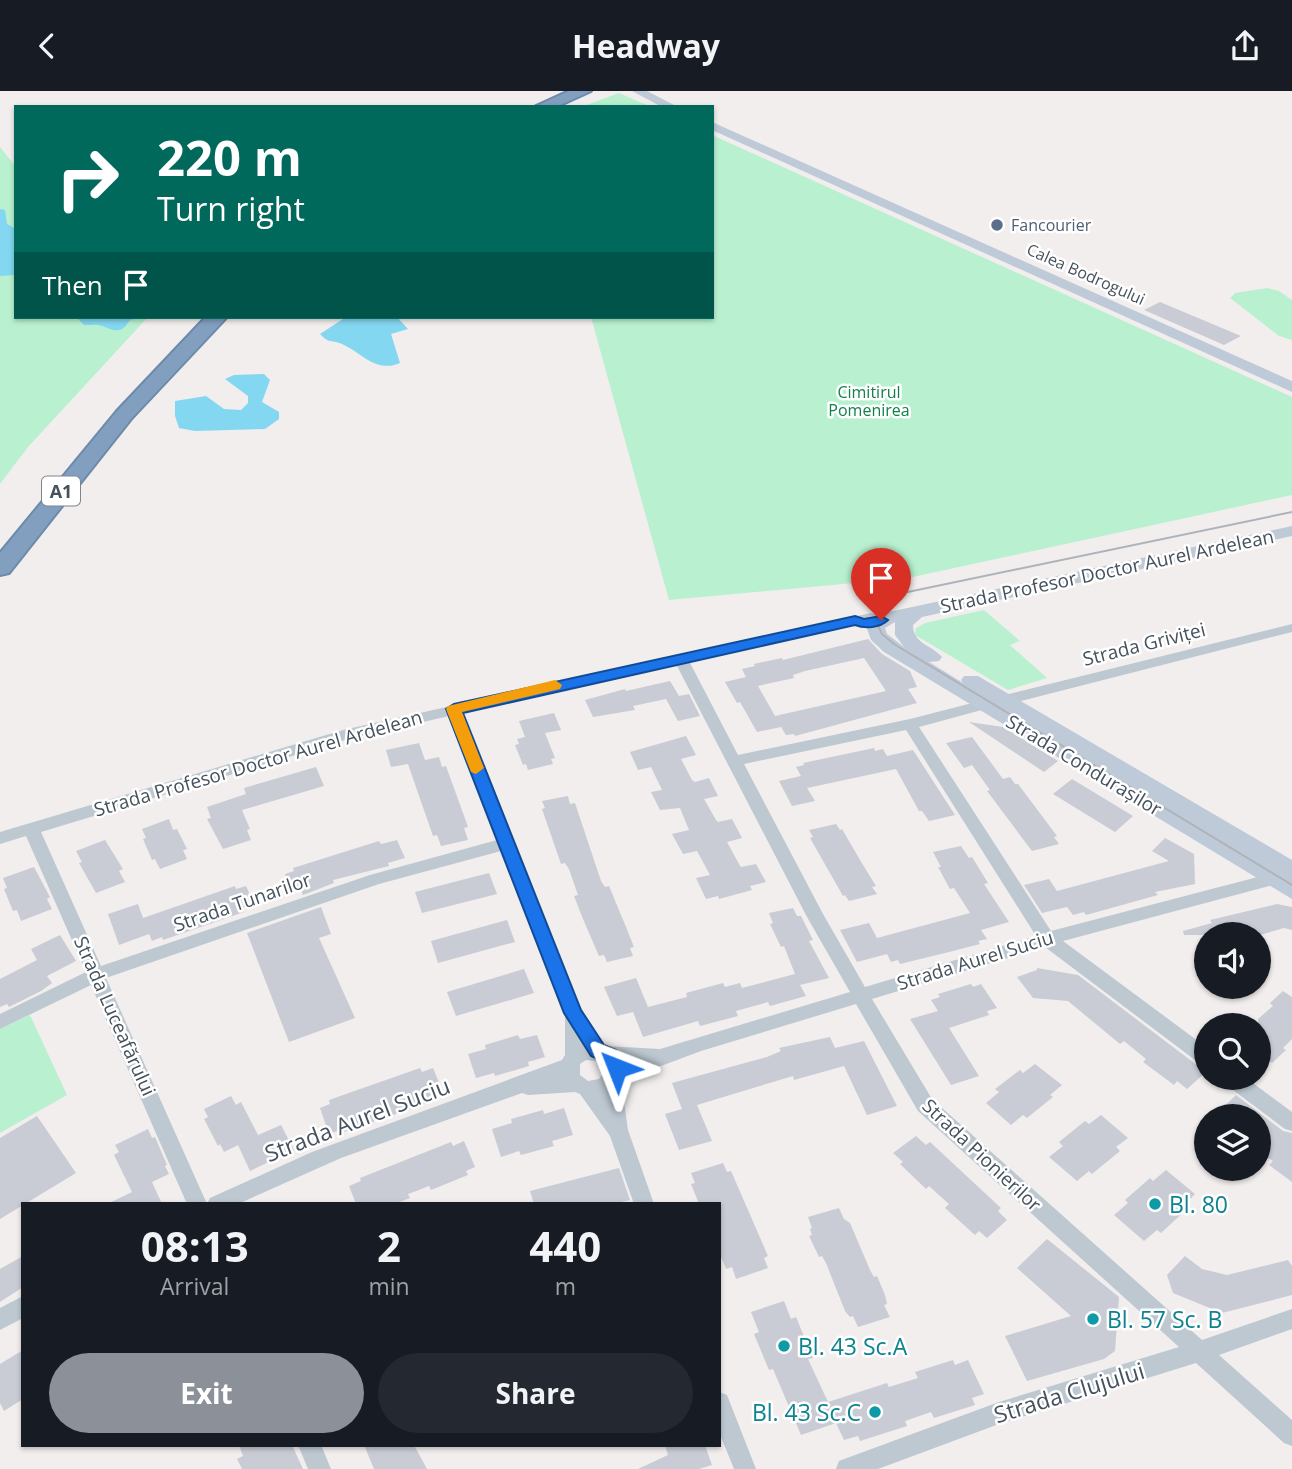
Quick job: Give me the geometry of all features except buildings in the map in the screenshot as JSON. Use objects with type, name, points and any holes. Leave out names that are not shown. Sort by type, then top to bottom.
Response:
[{"type":"highway","points":[[547,105],[583,91]]},
{"type":"highway","points":[[567,105],[601,92]]},
{"type":"highway","name":"A1","points":[[0,540],[147,378],[196,319]]},
{"type":"highway","name":"A1","points":[[147,378],[214,319]]},
{"type":"highway","name":"A1","points":[[0,568],[115,414]]},
{"type":"main road","points":[[638,91],[668,105]]},
{"type":"main road","name":"Calea Bodrogului","points":[[714,126],[1292,387]]},
{"type":"main road","name":"Strada Profesor Doctor Aurel Ardelean","points":[[879,628],[915,613],[1292,531]]},
{"type":"main road","name":"Strada Condurașilor","points":[[915,613],[902,626],[903,634],[910,643],[1285,874],[1292,891]]},
{"type":"main road","name":"Strada Condurașilor","points":[[879,628],[891,648],[984,705],[1285,874]]},
{"type":"street","name":"Strada Condurașilor","points":[[855,621],[879,628]]},
{"type":"street","name":"Strada Profesor Doctor Aurel Ardelean","points":[[0,838],[343,735],[855,621]]},
{"type":"street","name":"Strada Griviței","points":[[1005,700],[1292,628]]},
{"type":"street","name":"Strada Pionierilor","points":[[680,658],[816,917],[925,1105],[1292,1436]]},
{"type":"street","points":[[733,761],[910,724],[984,705]]},
{"type":"street","points":[[454,709],[573,1013],[617,1068],[614,1079],[618,1130],[643,1202]]},
{"type":"street","points":[[910,724],[1046,938],[1194,1049]]},
{"type":"street","name":"Strada Luceafărului","points":[[31,828],[196,1202]]},
{"type":"street","name":"Strada Tunarilor","points":[[0,1022],[97,974],[376,880],[505,844]]},
{"type":"street","name":"Strada Aurel Suciu","points":[[614,1079],[661,1055],[1046,938],[1285,874]]},
{"type":"street","points":[[573,1013],[572,1062],[569,1075],[618,1130]]},
{"type":"street","points":[[572,1062],[584,1052],[603,1053]]},
{"type":"street","name":"Strada Aurel Suciu","points":[[603,1053],[661,1055]]},
{"type":"street","name":"Strada Aurel Suciu","points":[[221,1202],[333,1152],[484,1097],[518,1088],[572,1062]]},
{"type":"street","points":[[582,1087],[605,1087],[614,1079]]},
{"type":"street","name":"Strada Aurel Suciu","points":[[518,1088],[582,1087]]},
{"type":"street","points":[[1248,1090],[1292,1123]]},
{"type":"street","points":[[0,1320],[21,1307]]},
{"type":"street","name":"Strada Clujului","points":[[847,1469],[999,1413],[1197,1352],[1292,1319]]},
{"type":"street","points":[[721,1408],[744,1469]]},
{"type":"street","points":[[310,1447],[320,1469]]},
{"type":"green space","points":[[619,93],[646,105],[586,105]]},
{"type":"green space","name":"Cimitirul Pomenirea","points":[[714,136],[1292,397],[1292,495],[908,578],[669,600],[592,319],[714,319]]},
{"type":"green space","points":[[0,147],[14,164],[14,319],[146,319],[28,447],[0,484]]},
{"type":"green space","points":[[1267,288],[1279,291],[1292,300],[1292,340],[1279,336],[1230,298],[1235,293]]},
{"type":"green space","points":[[984,610],[1020,641],[1010,645],[1047,678],[1008,690],[915,635],[916,628],[925,623]]},
{"type":"green space","points":[[30,1015],[67,1095],[0,1133],[0,1029]]},
{"type":"water","points":[[0,209],[5,210],[7,224],[14,228],[14,275],[0,276]]},
{"type":"water","points":[[78,319],[134,319],[117,330],[99,325],[84,325]]},
{"type":"water","points":[[343,319],[399,319],[408,329],[391,334],[400,363],[384,366],[340,343],[326,340],[320,334]]},
{"type":"water","points":[[264,374],[270,380],[262,402],[279,412],[279,419],[265,429],[195,431],[179,428],[175,416],[175,401],[206,396],[224,409],[241,410],[248,403],[248,396],[225,379],[234,375]]},
{"type":"tram line","points":[[1292,512],[903,593],[882,604],[875,619],[882,634],[894,644],[1292,885]]},
{"type":"slow traffic","points":[[476,768],[454,709],[555,685]]},
{"type":"place","name":"Fancourier","points":[[997,225]]},
{"type":"place","name":"Bl. 80","points":[[1155,1204]]},
{"type":"place","name":"Bl. 57 Sc. B","points":[[1093,1319]]},
{"type":"place","name":"Bl. 43 Sc.A","points":[[784,1346]]},
{"type":"place","name":"Bl. 43 Sc.C","points":[[875,1412]]},
{"type":"route","points":[[617,1068],[609,1055],[597,1051],[573,1013],[454,709],[805,631],[855,621],[864,624],[881,620]]}]
